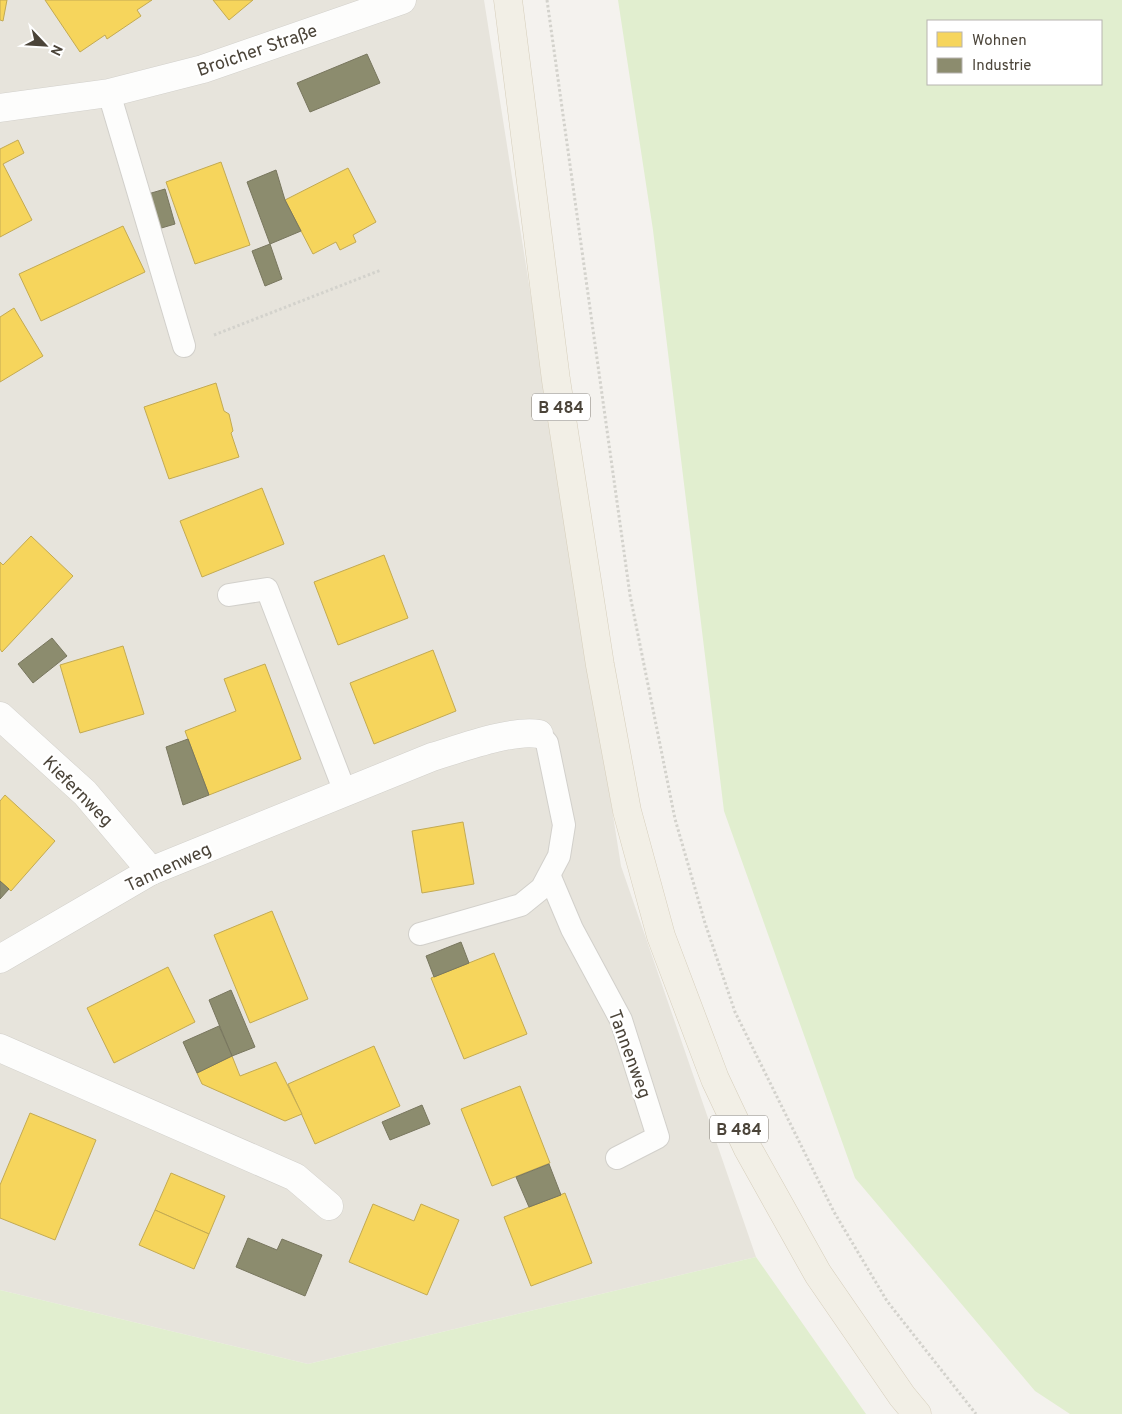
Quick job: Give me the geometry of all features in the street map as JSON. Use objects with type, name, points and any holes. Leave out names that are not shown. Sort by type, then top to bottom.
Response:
[{"type":"main road","name":"B 484","points":[[508,0],[556,380],[600,665],[627,811],[661,936],[715,1079],[748,1149],[818,1274],[902,1396],[917,1414]]},
{"type":"street","name":"Broicher Straße","points":[[0,108],[109,93],[203,69],[402,0]]},
{"type":"street","name":"Kiefernweg","points":[[0,716],[85,793],[151,871]]},
{"type":"street","name":"Tannenweg","points":[[0,959],[151,871],[432,757],[470,745],[527,732],[539,734]]},
{"type":"street","points":[[0,1048],[295,1177],[329,1206]]},
{"type":"lane","points":[[109,93],[184,346]]},
{"type":"lane","points":[[229,595],[267,588],[345,792]]},
{"type":"lane","name":"Tannenweg","points":[[420,934],[521,905],[542,888],[550,877],[559,856],[564,825],[548,743],[539,734]]},
{"type":"lane","name":"Tannenweg","points":[[550,877],[572,929],[621,1020],[658,1137],[617,1158]]},
{"type":"path","points":[[547,0],[630,594],[675,819],[706,923],[735,1012],[834,1212],[886,1301],[976,1414]]},
{"type":"path","points":[[184,346],[381,270]]},
{"type":"shaded area","points":[[0,0],[484,0],[621,866],[756,1257],[308,1364],[0,1290]]},
{"type":"green space","points":[[618,0],[1122,0],[1122,1414],[1070,1414],[1035,1391],[855,1178],[724,811],[653,230]]},
{"type":"green space","points":[[756,1257],[866,1414],[0,1414],[0,1290],[308,1364]]},
{"type":"building: Wohnen","points":[[0,0],[7,0],[3,21],[0,20]]},
{"type":"building: Wohnen","points":[[45,0],[152,0],[137,10],[141,16],[107,39],[105,35],[80,52]]},
{"type":"building: Wohnen","points":[[213,0],[253,0],[229,20]]},
{"type":"building: Wohnen","points":[[18,140],[24,153],[3,164],[32,220],[0,237],[0,149]]},
{"type":"building: Wohnen","points":[[221,162],[250,245],[195,264],[166,182]]},
{"type":"building: Wohnen","points":[[348,168],[376,222],[353,235],[356,242],[340,250],[336,242],[313,254],[285,200]]},
{"type":"building: Wohnen","points":[[123,226],[145,272],[41,321],[19,274]]},
{"type":"building: Wohnen","points":[[14,308],[43,356],[0,382],[0,317]]},
{"type":"building: Wohnen","points":[[216,383],[224,411],[229,414],[233,431],[231,433],[239,457],[169,479],[144,407]]},
{"type":"building: Wohnen","points":[[262,488],[284,544],[202,577],[180,521]]},
{"type":"building: Wohnen","points":[[31,536],[73,576],[2,652],[0,649],[0,562],[3,565]]},
{"type":"building: Wohnen","points":[[384,555],[408,618],[338,645],[314,582]]},
{"type":"building: Wohnen","points":[[123,646],[144,714],[80,733],[60,665]]},
{"type":"building: Wohnen","points":[[433,650],[456,711],[374,744],[350,683]]},
{"type":"building: Wohnen","points":[[265,664],[301,759],[209,795],[185,731],[236,711],[224,679]]},
{"type":"building: Wohnen","points":[[5,795],[55,841],[11,891],[0,881],[0,801]]},
{"type":"building: Wohnen","points":[[463,822],[474,884],[422,893],[412,831]]},
{"type":"building: Wohnen","points":[[272,911],[308,999],[250,1023],[214,935]]},
{"type":"building: Wohnen","points":[[494,953],[527,1034],[464,1059],[431,978]]},
{"type":"building: Wohnen","points":[[168,967],[195,1022],[114,1063],[87,1008]]},
{"type":"building: Wohnen","points":[[374,1046],[400,1106],[315,1144],[288,1084]]},
{"type":"building: Wohnen","points":[[232,1056],[240,1076],[276,1062],[302,1114],[285,1121],[202,1084],[197,1073]]},
{"type":"building: Wohnen","points":[[520,1086],[550,1163],[492,1186],[461,1109]]},
{"type":"building: Wohnen","points":[[30,1113],[96,1140],[55,1240],[0,1218],[0,1185]]},
{"type":"building: Wohnen","points":[[171,1173],[225,1196],[209,1234],[155,1210]]},
{"type":"building: Wohnen","points":[[565,1193],[592,1263],[531,1286],[504,1217]]},
{"type":"building: Wohnen","points":[[373,1204],[414,1221],[421,1204],[459,1220],[427,1295],[349,1262]]},
{"type":"building: Wohnen","points":[[155,1210],[209,1234],[194,1269],[139,1245]]},
{"type":"building: Industrie","points":[[367,54],[380,83],[310,112],[297,83]]},
{"type":"building: Industrie","points":[[276,170],[285,200],[301,231],[270,244],[247,182]]},
{"type":"building: Industrie","points":[[165,189],[175,224],[158,229],[148,194]]},
{"type":"building: Industrie","points":[[270,244],[282,279],[265,286],[252,251]]},
{"type":"building: Industrie","points":[[52,638],[67,656],[33,683],[18,664]]},
{"type":"building: Industrie","points":[[188,739],[209,795],[183,805],[166,747]]},
{"type":"building: Industrie","points":[[0,881],[9,889],[0,899]]},
{"type":"building: Industrie","points":[[461,942],[469,963],[434,977],[426,956]]},
{"type":"building: Industrie","points":[[231,990],[255,1047],[232,1056],[209,1000]]},
{"type":"building: Industrie","points":[[219,1026],[232,1056],[197,1073],[183,1042]]},
{"type":"building: Industrie","points":[[422,1105],[430,1124],[390,1140],[382,1122]]},
{"type":"building: Industrie","points":[[549,1164],[561,1195],[529,1207],[516,1177]]},
{"type":"building: Industrie","points":[[248,1238],[277,1250],[282,1239],[322,1255],[305,1296],[236,1267]]}]
